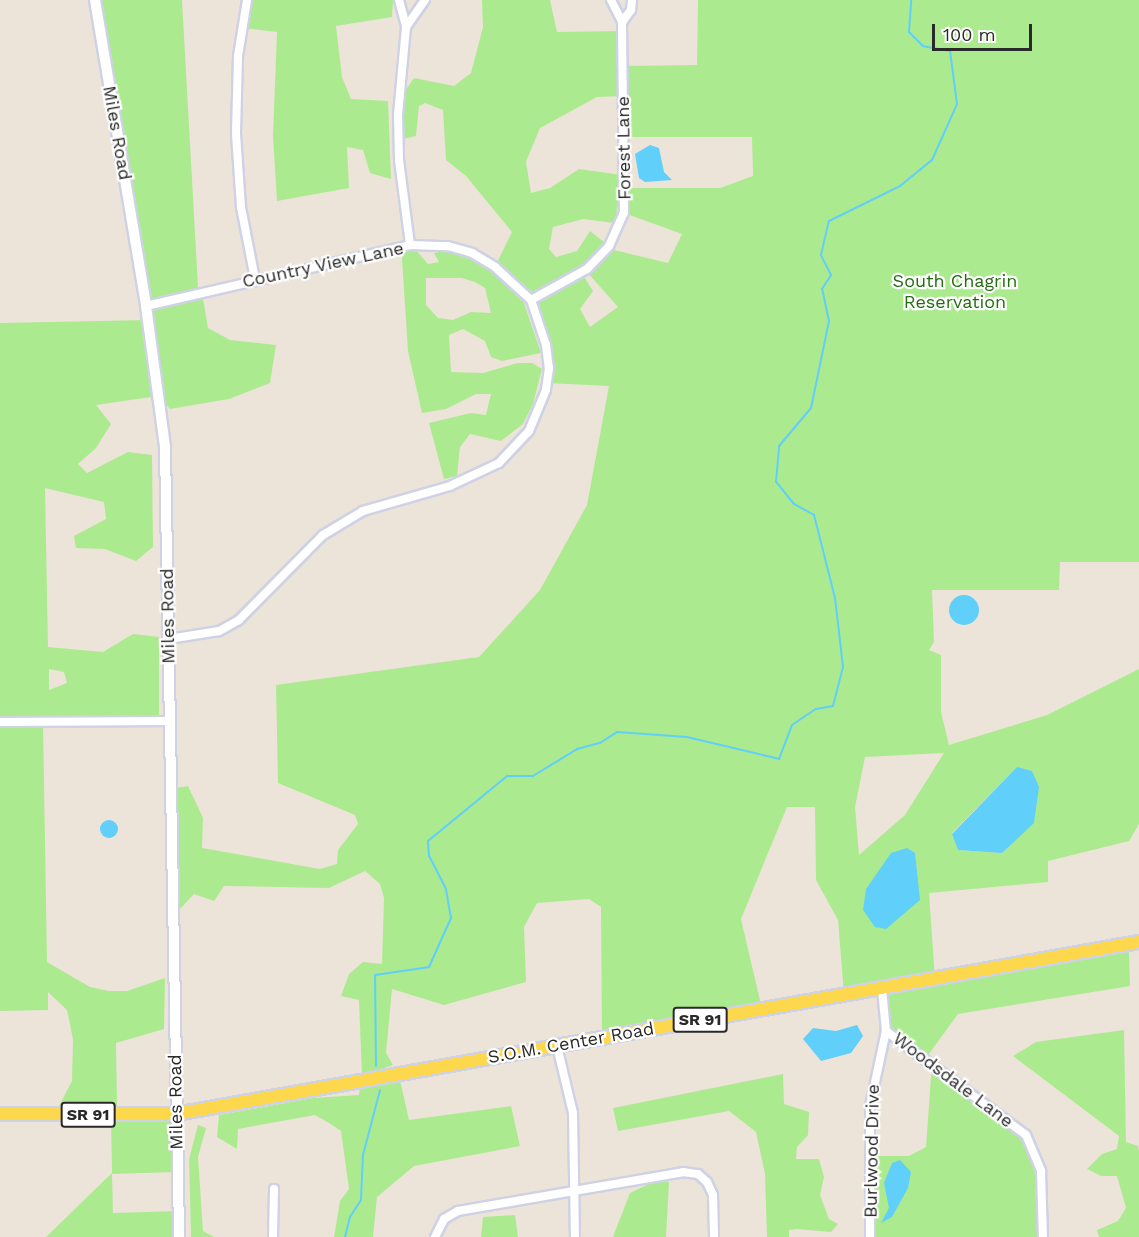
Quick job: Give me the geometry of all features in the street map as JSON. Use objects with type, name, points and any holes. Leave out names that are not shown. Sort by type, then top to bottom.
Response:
[{"type":"main road","name":"Miles Road","points":[[95,0],[146,306],[165,447],[178,1237]]},
{"type":"main road","name":"S.O.M. Center Road","points":[[0,1114],[176,1114],[1139,942]]},
{"type":"street","points":[[247,0],[238,56],[236,134],[241,207],[255,279]]},
{"type":"street","points":[[399,0],[406,27],[398,115],[399,160],[410,245]]},
{"type":"street","points":[[406,27],[425,0]]},
{"type":"street","name":"Forest Lane","points":[[531,300],[587,269],[609,246],[624,213],[622,22],[611,0]]},
{"type":"street","name":"Forest Lane","points":[[622,22],[632,10],[632,0]]},
{"type":"street","name":"Country View Lane","points":[[146,306],[410,245],[448,246],[472,253],[495,267],[531,300],[546,345],[546,390],[529,431],[499,464],[478,476],[388,501],[341,522],[295,559],[239,620],[219,631],[169,639]]},
{"type":"street","points":[[0,722],[170,721]]},
{"type":"street","name":"Woodsdale Lane","points":[[882,989],[886,1031],[1026,1135],[1041,1171],[1043,1237]]},
{"type":"street","name":"Burlwood Drive","points":[[870,1237],[870,1106],[886,1031]]},
{"type":"street","points":[[557,1046],[573,1113],[576,1237]]},
{"type":"street","points":[[435,1237],[444,1219],[458,1211],[683,1172],[698,1174],[713,1195],[714,1237]]},
{"type":"street","points":[[273,1237],[274,1189]]},
{"type":"green space","points":[[95,0],[182,0],[198,287],[192,294],[202,292],[208,328],[230,340],[276,345],[270,383],[229,399],[170,409],[158,396],[96,405],[111,424],[96,448],[78,464],[87,473],[128,452],[152,455],[153,547],[136,561],[105,549],[76,548],[74,536],[106,519],[104,502],[45,488],[48,647],[103,652],[133,634],[159,637],[159,721],[43,722],[47,962],[90,987],[109,991],[127,991],[165,978],[164,1029],[116,1043],[117,1106],[59,1106],[72,1081],[73,1039],[67,1010],[48,992],[48,1010],[0,1011],[0,323],[148,320]],"holes":[[[49,669],[64,672],[67,683],[49,690]]]},
{"type":"green space","points":[[247,0],[393,0],[392,17],[336,26],[342,77],[351,99],[388,101],[391,179],[370,173],[363,150],[347,147],[349,188],[277,201],[273,136],[277,32],[243,28]]},
{"type":"green space","name":"South Chagrin Reservation","points":[[482,0],[550,0],[557,32],[622,31],[623,66],[697,65],[698,0],[1139,0],[1139,562],[1060,562],[1059,590],[932,590],[934,642],[929,650],[941,655],[941,712],[949,745],[1047,715],[1139,669],[1139,824],[1129,841],[1048,861],[1048,882],[929,893],[935,979],[844,994],[838,920],[816,880],[815,807],[787,807],[741,919],[762,1009],[602,1038],[601,907],[589,899],[537,903],[524,927],[526,982],[444,1005],[392,989],[386,1053],[393,1065],[362,1076],[359,1000],[341,996],[349,974],[363,962],[382,964],[384,898],[380,884],[365,871],[329,888],[224,886],[214,901],[194,894],[179,910],[175,788],[188,786],[203,818],[202,848],[320,869],[337,864],[338,850],[358,824],[355,815],[278,783],[276,685],[479,657],[540,590],[587,505],[609,386],[547,383],[549,368],[531,301],[495,267],[512,232],[466,176],[446,160],[443,110],[425,103],[419,106],[416,136],[403,139],[400,118],[403,94],[414,78],[454,86],[471,73],[483,27]],"holes":[[[623,96],[624,137],[752,137],[753,176],[720,188],[625,188],[624,213],[682,234],[668,263],[614,250],[587,272],[618,307],[590,327],[580,309],[593,291],[581,272],[609,246],[590,231],[577,251],[556,257],[549,249],[553,227],[583,219],[615,223],[622,175],[579,169],[550,188],[531,193],[526,162],[540,128],[597,97]],[[944,753],[905,815],[859,855],[855,807],[865,757]],[[1017,767],[1014,841],[1002,853],[958,850],[952,833]]]},
{"type":"green space","points":[[415,249],[428,264],[439,262],[434,253],[450,250],[491,268],[524,303],[541,353],[502,361],[491,357],[485,341],[463,329],[449,335],[451,372],[483,373],[518,363],[532,363],[542,369],[533,404],[523,424],[501,441],[470,434],[460,447],[457,476],[444,479],[429,423],[471,413],[486,415],[491,394],[476,394],[446,409],[422,413],[408,351],[402,259],[405,251]],"holes":[[[426,278],[462,278],[485,288],[491,313],[471,312],[453,320],[438,318],[426,305]]]},
{"type":"green space","points":[[1129,952],[1130,986],[958,1014],[926,1058],[886,1031],[882,994]]},
{"type":"green space","points":[[1124,1030],[1126,1142],[1138,1146],[1139,1152],[1139,1237],[1099,1237],[1097,1230],[1118,1221],[1126,1208],[1117,1176],[1101,1176],[1087,1169],[1102,1154],[1117,1149],[1119,1136],[1013,1056],[1036,1042]]},
{"type":"green space","points":[[932,1063],[1026,1135],[1041,1171],[1043,1237],[870,1237],[870,1156],[909,1156],[926,1147]]},
{"type":"green space","points":[[783,1074],[784,1104],[809,1112],[808,1135],[797,1147],[796,1159],[819,1159],[824,1177],[820,1195],[829,1219],[838,1224],[831,1232],[797,1229],[789,1230],[789,1237],[767,1237],[765,1174],[756,1132],[729,1111],[618,1131],[613,1108]]},
{"type":"green space","points":[[400,1080],[409,1120],[511,1106],[520,1146],[414,1166],[377,1197],[373,1237],[334,1237],[340,1201],[349,1189],[341,1131],[329,1123],[315,1115],[238,1129],[237,1149],[217,1137],[219,1115],[313,1098],[359,1095],[360,1087]]},
{"type":"green space","points":[[176,1114],[177,1172],[112,1174],[113,1213],[178,1211],[179,1237],[46,1237],[112,1173],[111,1116]]},
{"type":"green space","points":[[198,1125],[206,1128],[198,1157],[203,1231],[214,1237],[191,1237],[189,1159]]},
{"type":"green space","points":[[657,1180],[669,1182],[666,1237],[613,1237],[630,1193]]},
{"type":"green space","points":[[515,1215],[518,1237],[481,1237],[483,1217]]},
{"type":"water","points":[[650,145],[659,148],[664,172],[672,180],[645,182],[639,178],[635,154]]},
{"type":"water","points":[[964,595],[975,599],[979,610],[975,621],[964,625],[953,621],[949,610],[953,599]]},
{"type":"water","points":[[1017,767],[1032,771],[1039,787],[1034,823],[1002,853],[958,850],[952,834]]},
{"type":"water","points":[[109,820],[115,823],[118,829],[115,835],[109,838],[103,835],[100,829],[103,823]]},
{"type":"water","points":[[907,848],[915,853],[920,900],[886,929],[875,927],[863,910],[866,889],[891,853]]},
{"type":"water","points":[[857,1025],[863,1036],[851,1053],[821,1061],[803,1039],[813,1028],[836,1031]]},
{"type":"water","points":[[900,1160],[911,1172],[908,1188],[892,1217],[881,1223],[889,1208],[884,1183],[892,1163]]},
{"type":"waterway","points":[[376,1066],[375,975],[429,967],[451,918],[446,889],[429,856],[428,841],[507,776],[533,776],[577,749],[600,743],[617,732],[687,737],[779,759],[792,725],[816,709],[833,706],[843,667],[835,598],[814,515],[794,504],[776,482],[779,446],[811,408],[829,321],[822,289],[831,275],[821,255],[829,221],[900,186],[932,160],[957,104],[950,51],[923,46],[909,32],[911,0]]},
{"type":"waterway","points":[[345,1237],[350,1217],[361,1200],[363,1155],[380,1090]]}]
